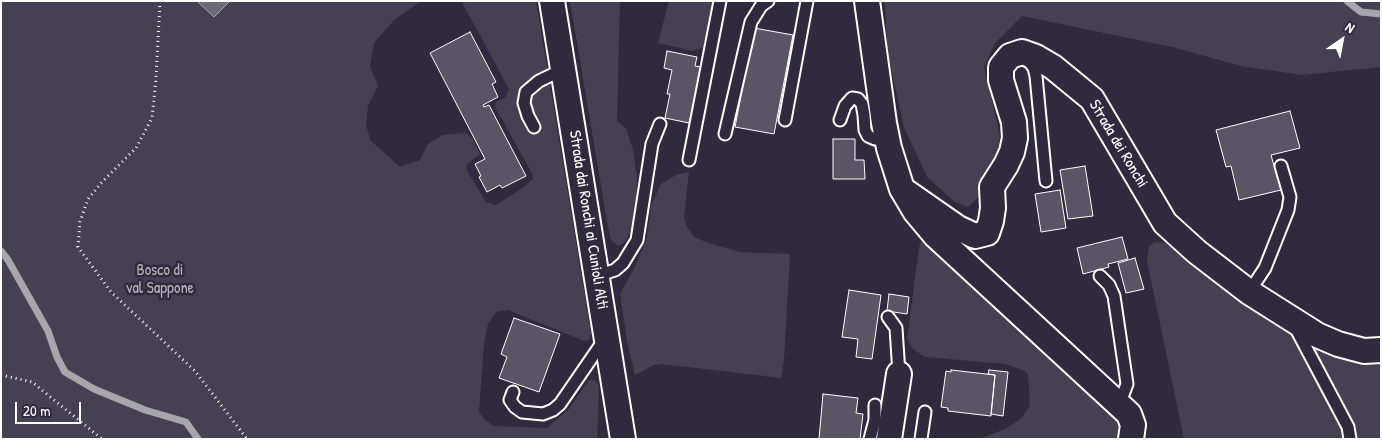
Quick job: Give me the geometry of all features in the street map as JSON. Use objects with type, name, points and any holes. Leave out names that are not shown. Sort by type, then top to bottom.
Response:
[{"type":"street","name":"Strada dai Ronchi ai Cunioli Alti","points":[[552,1],[624,439]]},
{"type":"street","points":[[867,1],[887,137],[902,189],[915,212],[936,236],[1129,414],[1133,425],[1131,439]]},
{"type":"street","points":[[902,189],[958,228],[975,236],[987,233],[992,215],[992,187],[1006,165],[1012,152],[1015,138],[1014,122],[1001,80],[1001,66],[1010,56],[1022,52]]},
{"type":"street","name":"Strada dei Ronchi","points":[[1022,52],[1036,57],[1053,67],[1092,99],[1165,223],[1197,252],[1249,292],[1317,335],[1338,344],[1364,351],[1381,350]]},
{"type":"street","points":[[889,439],[899,374]]},
{"type":"lane","points":[[689,160],[720,1]]},
{"type":"lane","points":[[725,134],[751,22],[761,6],[768,1]]},
{"type":"lane","points":[[785,120],[807,1]]},
{"type":"lane","points":[[1022,52],[1034,68],[1036,76],[1046,181]]},
{"type":"lane","points":[[534,127],[524,103],[526,92],[539,81],[564,69]]},
{"type":"lane","points":[[840,120],[844,106],[852,98],[858,99],[862,104],[865,130],[868,136],[875,139],[887,137]]},
{"type":"lane","points":[[597,276],[615,270],[623,262],[637,240],[652,144],[660,124]]},
{"type":"lane","points":[[1249,292],[1264,268],[1288,210],[1290,197],[1282,166]]},
{"type":"lane","points":[[1100,276],[1109,285],[1114,296],[1127,384],[1119,405]]},
{"type":"lane","points":[[888,316],[896,328],[899,374]]},
{"type":"lane","points":[[1291,320],[1348,427],[1350,439]]},
{"type":"lane","points":[[513,392],[510,400],[522,412],[543,414],[553,410],[560,404],[606,336]]},
{"type":"lane","points":[[870,439],[875,420],[875,405]]},
{"type":"lane","points":[[921,439],[925,412]]},
{"type":"path","points":[[160,1],[160,29],[152,118],[136,148],[88,199],[80,222],[78,247],[111,292],[194,371],[247,439]]},
{"type":"path","points":[[1,374],[32,382],[102,439]]},
{"type":"green space","name":"Bosco di val Sappone","points":[[1,1],[421,1],[394,20],[374,43],[370,67],[378,86],[368,106],[366,126],[371,141],[400,167],[420,160],[428,144],[443,135],[466,133],[472,138],[480,154],[467,164],[467,171],[486,202],[496,205],[533,179],[532,173],[495,107],[496,102],[505,98],[509,89],[463,1],[536,1],[591,333],[589,340],[584,341],[508,310],[496,312],[488,324],[484,343],[479,412],[485,420],[494,426],[547,428],[568,410],[589,380],[596,381],[599,387],[597,439],[1,439]]},
{"type":"green space","points":[[570,1],[620,1],[617,121],[626,128],[633,150],[637,177],[636,207],[632,228],[625,242],[618,246],[611,240],[608,227]]},
{"type":"green space","points":[[669,1],[716,1],[704,47],[693,51],[658,43]]},
{"type":"green space","points":[[885,1],[1381,1],[1381,67],[1302,75],[1241,66],[1172,47],[1022,16],[995,43],[984,67],[1000,136],[997,156],[985,173],[979,197],[968,207],[955,202],[927,177],[904,127],[887,50]]},
{"type":"green space","points":[[689,172],[684,217],[686,225],[694,237],[740,252],[790,254],[784,360],[781,378],[662,364],[654,365],[635,375],[627,341],[620,294],[635,267],[647,237],[651,206],[661,184],[676,175]]},
{"type":"green space","points":[[927,240],[1107,407],[1117,422],[1122,439],[979,439],[1005,429],[1022,418],[1030,405],[1028,374],[1023,370],[1005,364],[925,357],[913,349],[907,339],[919,248],[921,241]]},
{"type":"green space","points":[[1155,242],[1167,243],[1178,249],[1204,273],[1283,329],[1332,355],[1359,365],[1381,364],[1381,439],[1184,439],[1147,261],[1149,246]]},
{"type":"shaded area","points":[[230,1],[214,17],[198,2]]},
{"type":"building","points":[[754,28],[793,35],[774,134],[735,127]]},
{"type":"building","points":[[470,32],[496,82],[492,84],[498,97],[483,105],[484,107],[489,105],[526,176],[502,188],[500,185],[487,192],[475,164],[485,159],[430,53]]},
{"type":"building","points":[[667,51],[697,57],[695,66],[702,67],[689,123],[665,118],[672,70],[664,68]]},
{"type":"building","points":[[1290,111],[1300,148],[1271,155],[1281,190],[1239,200],[1231,166],[1226,167],[1216,130]]},
{"type":"building","points":[[833,139],[855,139],[855,160],[864,160],[865,179],[833,179]]},
{"type":"building","points":[[1085,166],[1093,216],[1068,219],[1060,170]]},
{"type":"building","points":[[1060,190],[1066,228],[1041,232],[1035,194]]},
{"type":"building","points":[[1122,237],[1128,259],[1108,264],[1109,267],[1083,274],[1077,248]]},
{"type":"building","points":[[1135,258],[1144,289],[1126,293],[1118,263]]},
{"type":"building","points":[[849,290],[881,295],[872,359],[856,357],[858,339],[842,337]]},
{"type":"building","points":[[889,294],[909,297],[907,314],[887,311]]},
{"type":"building","points":[[514,318],[560,334],[539,392],[499,378],[507,357],[501,354]]},
{"type":"building","points":[[951,370],[995,375],[991,416],[948,411],[948,408],[941,407],[946,371],[951,372]]},
{"type":"building","points":[[989,370],[1008,372],[1003,416],[991,414],[995,375],[988,374]]},
{"type":"building","points":[[823,394],[858,398],[856,413],[863,414],[860,439],[819,439]]},
{"type":"waterway","points":[[1347,1],[1361,12],[1381,14]]},
{"type":"waterway","points":[[1,251],[48,331],[57,357],[65,372],[94,389],[145,410],[186,422],[198,439]]}]
